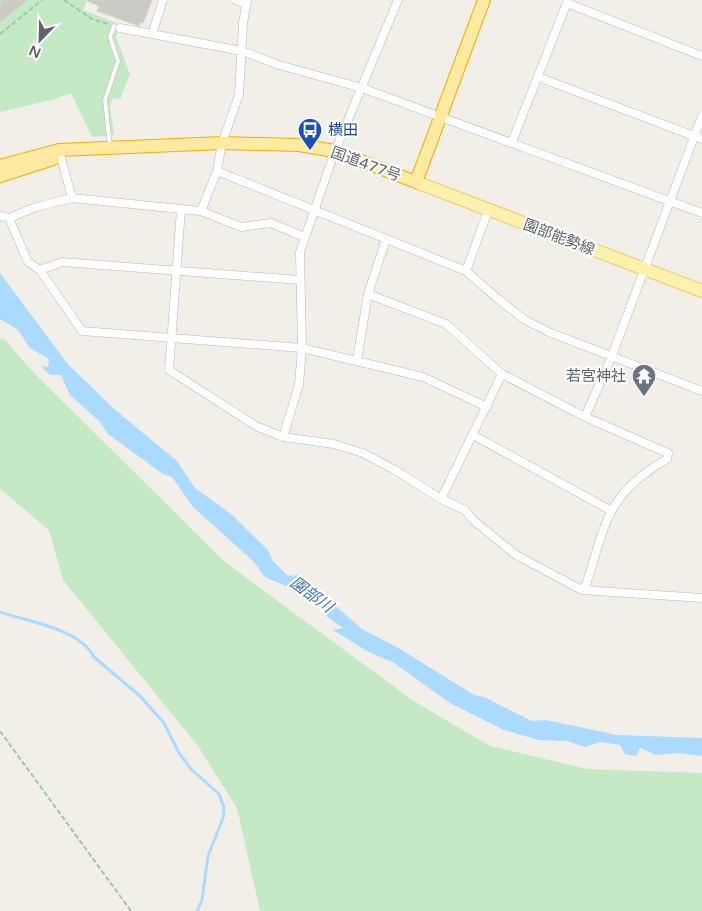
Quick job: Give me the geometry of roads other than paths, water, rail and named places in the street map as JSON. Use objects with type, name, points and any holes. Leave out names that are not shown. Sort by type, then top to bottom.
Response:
[{"type":"highway","name":"国道477号","points":[[0,166],[60,153],[91,149],[222,143],[299,145],[335,151],[416,182],[484,0]]},
{"type":"highway","name":"国道477号","points":[[0,176],[60,153]]},
{"type":"main road","name":"園部能勢線","points":[[416,182],[488,212],[702,291]]},
{"type":"street","points":[[152,34],[163,0]]},
{"type":"street","points":[[201,211],[216,171],[222,143],[238,95],[246,2],[236,0]]},
{"type":"street","points":[[283,437],[300,385],[302,348],[300,252],[335,151],[396,0]]},
{"type":"street","points":[[512,142],[567,2],[702,56]]},
{"type":"street","points":[[117,27],[242,51],[278,65],[362,88],[702,213]]},
{"type":"street","points":[[538,77],[698,138]]},
{"type":"street","points":[[585,417],[611,358],[671,201],[698,138],[702,116]]},
{"type":"street","points":[[60,153],[72,198]]},
{"type":"street","points":[[216,171],[466,271],[525,320],[611,358],[702,392]]},
{"type":"street","points":[[0,216],[9,218],[36,207],[72,198],[201,211],[241,227],[271,223],[304,237]]},
{"type":"street","points":[[181,210],[169,370],[256,426],[283,437],[334,444],[364,453],[396,470],[441,499],[465,510],[473,520],[516,555],[582,590],[702,598]]},
{"type":"street","points":[[466,271],[488,212]]},
{"type":"street","points":[[9,218],[28,262],[40,270],[82,331],[302,348],[424,377],[487,407]]},
{"type":"street","points":[[357,360],[368,294],[386,239]]},
{"type":"street","points":[[40,270],[62,262],[300,280]]},
{"type":"street","points":[[368,294],[446,324],[502,374],[585,417],[668,453],[666,459],[644,472],[625,489],[610,510],[586,585],[582,590]]},
{"type":"street","points":[[441,499],[502,374]]},
{"type":"street","points":[[473,435],[610,510]]},
{"type":"lane","points":[[111,148],[105,100],[118,61],[110,37],[117,27]]},
{"type":"water","name":"園部川","points":[[0,273],[67,363],[114,409],[177,461],[195,488],[231,514],[268,550],[273,561],[288,576],[300,575],[362,629],[400,649],[474,695],[484,697],[532,721],[546,720],[617,735],[702,738],[702,756],[678,753],[656,755],[640,748],[636,756],[625,754],[620,745],[601,742],[585,747],[567,741],[539,740],[504,730],[450,703],[394,663],[367,651],[333,630],[343,628],[327,617],[327,607],[311,603],[295,590],[265,577],[253,561],[193,507],[172,477],[163,474],[108,434],[100,422],[70,395],[61,375],[50,375],[41,366],[48,367],[49,359],[30,348],[18,330],[0,319]]},
{"type":"waterway","points":[[0,612],[52,627],[77,639],[87,647],[94,657],[140,696],[164,723],[179,753],[191,769],[219,794],[224,808],[223,818],[208,856],[202,900],[197,911]]},
{"type":"place","name":"横田","points":[[310,151]]},
{"type":"place","name":"若宮神社","points":[[644,397]]}]
